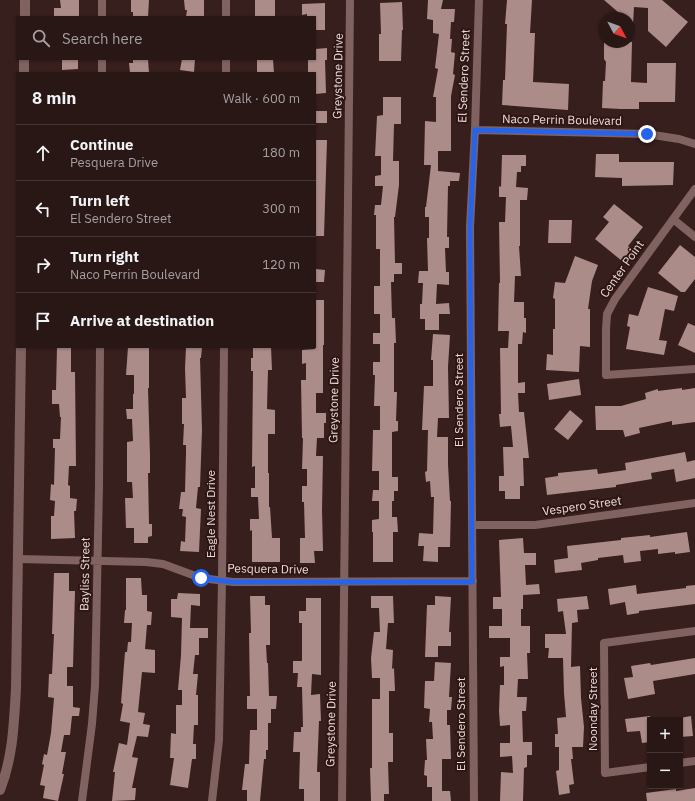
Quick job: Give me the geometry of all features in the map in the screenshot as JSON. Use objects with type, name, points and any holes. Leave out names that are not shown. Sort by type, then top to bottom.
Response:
[{"type":"street","points":[[24,16],[25,0]]},
{"type":"street","points":[[102,0],[102,16]]},
{"type":"street","points":[[226,0],[226,16]]},
{"type":"street","name":"Greystone Drive","points":[[342,801],[350,0]]},
{"type":"street","name":"El Sendero Street","points":[[474,801],[470,227],[479,0]]},
{"type":"street","points":[[24,60],[24,72]]},
{"type":"street","points":[[102,60],[102,72]]},
{"type":"street","points":[[226,60],[226,72]]},
{"type":"street","name":"Naco Perrin Boulevard","points":[[475,130],[647,134],[679,139],[695,144]]},
{"type":"street","name":"Center Point","points":[[695,189],[614,299],[607,314],[606,375],[695,369]]},
{"type":"street","points":[[673,219],[695,237]]},
{"type":"street","points":[[0,790],[10,758],[16,688],[21,348]]},
{"type":"street","name":"Bayliss Street","points":[[82,801],[95,693],[100,348]]},
{"type":"street","name":"Eagle Nest Drive","points":[[212,801],[219,740],[224,348]]},
{"type":"street","name":"Vespero Street","points":[[472,525],[535,525],[695,503]]},
{"type":"street","name":"Pesquera Drive","points":[[18,558],[146,562],[163,564],[191,576],[222,581],[472,582]]},
{"type":"street","name":"Noonday Street","points":[[647,767],[605,774],[604,644],[695,631]]},
{"type":"street","points":[[683,763],[695,761]]},
{"type":"building","points":[[60,0],[79,0],[79,16],[54,16],[54,8],[61,8]]},
{"type":"building","points":[[131,0],[149,0],[148,16],[133,16],[133,12],[131,12]]},
{"type":"building","points":[[184,0],[204,0],[204,16],[186,16],[187,10],[185,10]]},
{"type":"building","points":[[255,0],[275,0],[275,16],[255,16]]},
{"type":"building","points":[[428,0],[443,0],[441,9],[455,9],[454,22],[451,22],[450,39],[452,39],[451,52],[455,53],[453,74],[455,75],[451,96],[451,151],[438,151],[438,171],[460,173],[459,181],[450,181],[450,186],[448,186],[447,237],[449,237],[449,248],[445,248],[446,272],[449,272],[449,285],[437,284],[436,304],[449,303],[450,314],[439,314],[439,330],[425,330],[425,319],[420,319],[420,304],[422,304],[423,283],[418,283],[419,271],[428,271],[427,238],[429,238],[429,217],[425,217],[425,207],[431,165],[424,165],[425,121],[436,122],[436,97],[433,97],[438,69],[435,68],[439,34],[433,33],[433,20],[427,19]]},
{"type":"building","points":[[507,0],[532,0],[530,33],[535,33],[533,82],[569,84],[568,110],[502,105],[503,80],[505,80],[507,24],[505,24]]},
{"type":"building","points":[[604,0],[662,0],[688,22],[666,47],[648,31],[648,8],[634,7],[634,12],[618,12]]},
{"type":"building","points":[[402,2],[403,30],[401,61],[379,61],[379,34],[381,34],[380,3]]},
{"type":"building","points":[[325,3],[325,30],[316,30],[316,16],[307,16],[307,14],[302,15],[302,4]]},
{"type":"building","points":[[327,48],[327,60],[325,60],[326,93],[316,94],[316,72],[308,72],[308,60],[316,60],[316,49]]},
{"type":"building","points":[[604,48],[632,48],[631,82],[647,83],[647,63],[676,63],[675,102],[639,102],[639,109],[602,108],[603,81],[605,81],[606,62],[604,59]]},
{"type":"building","points":[[62,60],[78,60],[78,69],[62,70]]},
{"type":"building","points":[[133,60],[148,60],[149,72],[130,72],[129,63],[133,63]]},
{"type":"building","points":[[182,60],[195,60],[194,72],[180,70]]},
{"type":"building","points":[[257,60],[273,60],[274,72],[257,72]]},
{"type":"building","points":[[383,97],[401,97],[401,124],[394,124],[393,161],[399,161],[399,185],[394,217],[395,263],[402,263],[402,274],[394,274],[394,282],[391,282],[392,318],[395,318],[396,343],[394,343],[394,392],[397,392],[396,421],[398,421],[398,431],[392,432],[392,477],[398,477],[398,491],[394,491],[394,501],[392,501],[392,517],[397,517],[398,532],[393,532],[393,562],[373,562],[372,520],[379,519],[379,501],[372,501],[373,490],[379,490],[379,471],[372,471],[373,430],[380,430],[380,406],[374,406],[375,375],[373,375],[373,362],[380,362],[380,344],[373,344],[373,333],[380,333],[380,314],[374,314],[374,286],[380,286],[380,249],[376,249],[376,215],[374,215],[375,205],[381,205],[383,186],[375,186],[375,176],[381,175],[381,156],[375,156],[377,116],[383,115]]},
{"type":"building","points":[[316,111],[327,111],[327,123],[316,123]]},
{"type":"building","points":[[316,140],[327,140],[324,236],[316,236]]},
{"type":"building","points":[[596,154],[619,154],[619,162],[674,162],[673,185],[622,186],[622,178],[595,177]]},
{"type":"building","points":[[502,155],[526,155],[526,166],[521,166],[521,172],[517,172],[516,187],[528,188],[527,200],[520,200],[519,246],[521,276],[515,276],[514,302],[524,302],[524,318],[526,318],[526,333],[523,332],[522,344],[518,344],[518,383],[525,382],[525,393],[518,393],[519,412],[524,412],[529,458],[523,458],[524,486],[520,486],[520,499],[505,499],[505,491],[499,491],[499,476],[504,476],[503,447],[513,447],[511,426],[500,427],[499,414],[501,414],[500,348],[508,348],[509,331],[498,331],[500,283],[499,222],[505,222],[506,197],[499,197],[499,186],[501,187]]},
{"type":"building","points":[[614,204],[643,227],[628,246],[632,249],[622,261],[595,239],[609,222],[603,217]]},
{"type":"building","points":[[549,220],[572,220],[571,243],[548,243]]},
{"type":"building","points":[[680,245],[695,257],[695,279],[685,292],[681,292],[658,273]]},
{"type":"building","points":[[575,256],[598,265],[592,281],[588,309],[590,309],[590,347],[580,346],[579,372],[546,370],[547,354],[553,355],[555,299],[553,298],[555,282],[565,283]]},
{"type":"building","points":[[316,269],[325,270],[324,282],[316,282]]},
{"type":"building","points":[[648,287],[678,296],[674,311],[665,309],[659,340],[667,341],[664,355],[626,349],[630,327],[627,326],[629,314],[638,316]]},
{"type":"building","points":[[316,300],[324,300],[323,393],[316,393],[316,413],[326,413],[324,438],[317,438],[316,456],[323,456],[323,551],[314,551],[315,563],[300,563],[300,538],[305,538],[302,486],[307,486],[307,469],[302,469],[303,438],[301,380],[306,380],[306,363],[302,364],[302,350],[315,349]]},
{"type":"building","points":[[688,323],[695,326],[695,353],[678,345]]},
{"type":"building","points":[[433,334],[450,335],[448,367],[449,418],[438,418],[437,437],[448,437],[448,464],[451,501],[450,547],[438,547],[438,562],[423,561],[424,546],[418,546],[419,533],[433,534],[434,497],[431,497],[430,481],[426,482],[425,472],[427,471],[428,430],[422,430],[424,386],[433,386],[433,360],[431,360]]},
{"type":"building","points":[[57,348],[71,348],[71,372],[75,372],[76,466],[69,466],[68,485],[70,486],[70,498],[77,499],[76,511],[74,511],[75,538],[51,539],[51,516],[54,516],[55,501],[50,500],[51,484],[54,485],[55,448],[53,448],[53,439],[60,439],[61,417],[59,404],[52,404],[52,390],[56,390]]},
{"type":"building","points":[[128,348],[149,348],[148,388],[150,473],[148,473],[149,524],[152,524],[152,536],[148,537],[148,543],[134,543],[134,528],[126,528],[125,498],[133,498],[132,482],[127,482],[127,442],[133,441],[132,419],[127,419],[126,409],[133,409],[134,375],[126,375]]},
{"type":"building","points":[[186,348],[202,348],[200,358],[202,430],[200,487],[198,487],[196,508],[201,509],[199,552],[180,551],[181,541],[185,542],[186,517],[182,516],[183,509],[179,509],[181,492],[185,492],[186,445],[183,445],[184,424],[182,424],[182,398],[186,398]]},
{"type":"building","points":[[253,348],[271,348],[272,370],[268,370],[267,409],[275,410],[275,434],[268,434],[269,507],[272,538],[280,538],[280,562],[252,562],[252,530],[250,531],[250,519],[259,519],[258,497],[251,497],[251,488],[255,488],[255,466],[252,467],[253,371],[251,371],[251,358],[253,358]]},
{"type":"building","points":[[579,379],[581,395],[549,400],[547,384]]},
{"type":"building","points":[[682,388],[682,390],[695,388],[695,422],[672,425],[672,421],[639,428],[640,433],[625,437],[623,430],[596,430],[595,406],[621,406],[646,399],[645,393],[658,389],[658,391]]},
{"type":"building","points":[[570,410],[583,421],[568,440],[554,429]]},
{"type":"building","points":[[685,452],[687,462],[695,460],[695,478],[676,482],[674,469],[651,473],[652,479],[616,485],[616,487],[547,495],[545,478],[558,476],[558,473],[597,469],[598,474],[626,470],[625,463]]},
{"type":"building","points":[[687,532],[690,552],[658,554],[658,549],[640,551],[641,561],[624,563],[623,555],[598,558],[598,560],[581,563],[582,570],[555,573],[554,560],[568,558],[567,546],[621,540],[621,538],[650,535],[650,537]]},
{"type":"building","points":[[523,538],[524,553],[536,553],[536,565],[525,565],[526,585],[539,584],[540,594],[523,595],[523,609],[521,609],[521,626],[530,626],[530,653],[527,653],[528,679],[518,679],[517,697],[527,697],[526,711],[522,711],[523,742],[532,742],[532,755],[527,755],[527,767],[524,768],[523,801],[500,801],[501,772],[513,773],[512,756],[500,757],[500,743],[510,743],[510,725],[500,726],[499,711],[500,685],[504,685],[504,666],[500,667],[500,657],[510,657],[510,638],[489,638],[489,626],[502,626],[502,609],[493,609],[493,597],[501,597],[499,540]]},
{"type":"building","points":[[54,573],[69,573],[69,591],[75,591],[73,667],[67,667],[67,686],[73,686],[73,707],[80,708],[79,716],[72,716],[70,735],[64,735],[61,752],[66,752],[62,774],[64,774],[58,801],[43,798],[45,786],[40,785],[44,765],[42,764],[44,754],[47,755],[51,733],[54,698],[48,697],[49,674],[52,674],[54,634],[52,634]]},
{"type":"building","points":[[126,578],[141,578],[142,595],[147,595],[147,611],[152,612],[151,625],[147,625],[145,649],[155,650],[155,673],[142,672],[138,712],[145,713],[143,724],[150,725],[148,737],[137,736],[132,757],[138,758],[132,788],[136,788],[135,800],[112,801],[115,772],[113,772],[119,743],[127,745],[130,723],[120,721],[123,704],[121,703],[125,652],[127,652],[128,642],[131,642],[132,623],[124,623],[126,610]]},
{"type":"building","points":[[636,585],[637,594],[686,588],[686,586],[695,585],[695,604],[639,611],[639,613],[627,615],[625,602],[610,605],[608,589]]},
{"type":"building","points":[[178,593],[200,594],[200,606],[191,605],[190,628],[208,628],[208,638],[199,638],[199,655],[195,655],[193,674],[198,674],[196,695],[198,695],[198,725],[194,725],[193,744],[196,744],[196,759],[192,759],[188,788],[170,785],[174,758],[170,758],[171,733],[176,734],[176,705],[182,705],[182,690],[178,690],[182,618],[171,617],[171,599],[177,599]]},
{"type":"building","points":[[250,596],[265,596],[265,605],[270,605],[270,645],[266,645],[269,696],[277,696],[276,709],[271,709],[271,723],[268,723],[268,750],[266,750],[266,759],[264,759],[260,801],[247,801],[247,790],[242,790],[245,764],[249,764],[250,730],[257,730],[257,709],[247,709],[247,696],[250,696]]},
{"type":"building","points":[[371,596],[393,596],[394,623],[388,623],[386,649],[393,650],[392,669],[394,668],[395,691],[389,691],[389,733],[393,733],[393,762],[388,762],[389,794],[384,794],[384,801],[371,801],[370,768],[372,768],[372,699],[380,699],[380,678],[372,678],[371,658],[374,632],[380,632],[379,608],[371,608]]},
{"type":"building","points":[[435,596],[451,597],[449,632],[451,632],[451,646],[438,646],[438,657],[425,657],[427,605],[435,605]]},
{"type":"building","points":[[587,596],[589,609],[577,610],[578,622],[572,623],[571,667],[580,666],[584,727],[583,747],[572,747],[573,759],[571,759],[574,784],[569,785],[570,793],[559,795],[556,771],[559,770],[559,747],[555,747],[555,734],[558,734],[557,718],[566,717],[563,658],[548,658],[549,648],[545,648],[545,634],[566,634],[563,611],[558,612],[557,599]]},
{"type":"building","points":[[306,598],[321,598],[321,675],[312,674],[311,695],[320,694],[321,721],[319,721],[317,772],[320,772],[320,801],[304,801],[304,789],[299,789],[300,752],[293,752],[294,732],[301,732],[301,727],[303,727],[302,687],[297,687],[298,673],[293,673],[293,661],[302,661],[302,623],[299,623],[299,611],[306,611]]},
{"type":"building","points":[[695,658],[695,674],[653,681],[655,694],[628,699],[624,678],[633,677],[631,666],[650,663],[651,665]]},
{"type":"building","points":[[435,662],[451,663],[449,697],[452,697],[451,710],[447,710],[447,725],[450,725],[451,759],[442,759],[442,791],[450,791],[451,801],[432,801],[432,787],[427,787],[427,776],[424,775],[425,760],[427,760],[426,739],[433,739],[432,722],[429,722],[430,709],[424,708],[425,681],[434,681]]},
{"type":"building","points":[[650,716],[647,717],[647,742],[642,743],[640,731],[627,732],[625,719]]},
{"type":"building","points":[[691,716],[693,736],[683,737],[683,717]]},
{"type":"building","points":[[695,788],[695,801],[647,801],[646,793],[676,789],[676,791]]},
{"type":"route","points":[[201,578],[233,582],[472,582],[470,227],[475,130],[647,134]]}]
